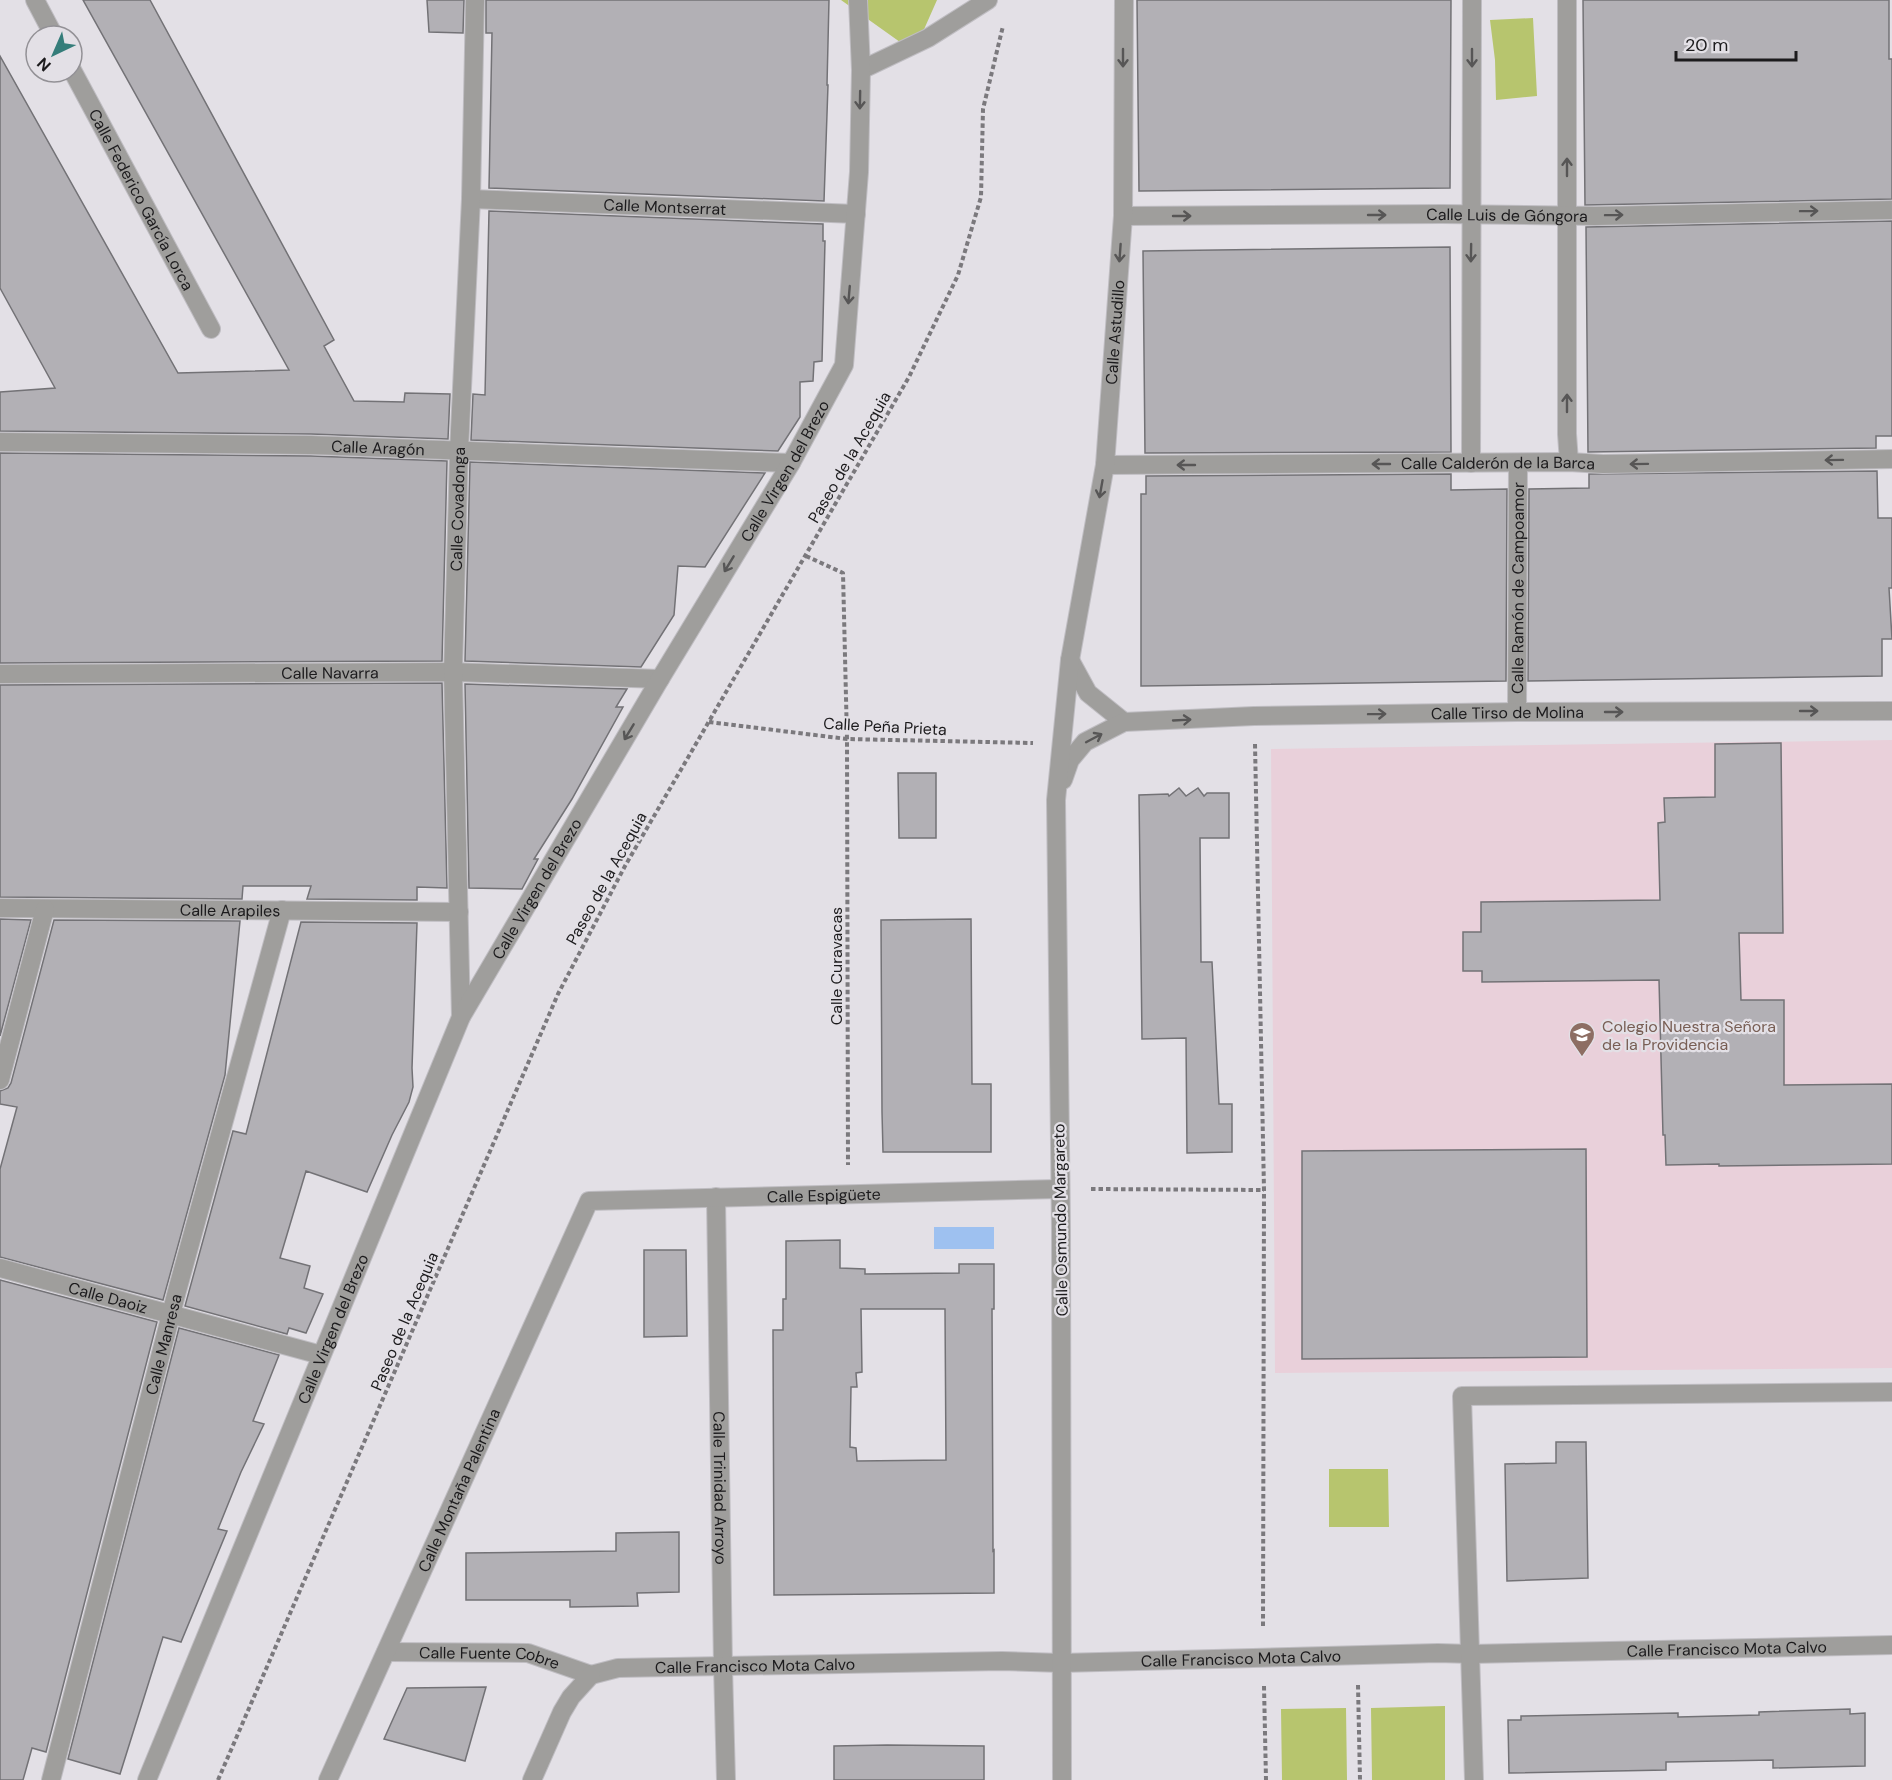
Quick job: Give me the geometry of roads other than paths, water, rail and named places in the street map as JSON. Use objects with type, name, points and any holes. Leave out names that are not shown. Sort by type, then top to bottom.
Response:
[{"type":"street","points":[[35,0],[48,24]]},
{"type":"street","name":"Calle Covadonga","points":[[461,1017],[453,672],[459,451],[471,199],[475,0]]},
{"type":"street","name":"Calle Virgen del Brezo","points":[[147,1780],[461,1017],[660,679],[791,463],[844,366],[859,172],[861,70],[858,0]]},
{"type":"street","points":[[861,70],[928,38],[988,0]]},
{"type":"street","name":"Calle Astudillo","points":[[1070,660],[1105,465],[1123,216],[1124,0]]},
{"type":"street","points":[[1471,463],[1472,0]]},
{"type":"street","points":[[1567,0],[1569,462]]},
{"type":"street","name":"Calle Federico García Lorca","points":[[80,84],[211,329]]},
{"type":"street","name":"Calle Montserrat","points":[[471,199],[856,214]]},
{"type":"street","name":"Calle Luis de Góngora","points":[[1123,216],[1606,215],[1892,210]]},
{"type":"street","name":"Calle Aragón","points":[[0,442],[311,445],[791,463]]},
{"type":"street","name":"Calle Calderón de la Barca","points":[[1105,465],[1569,462],[1604,464],[1892,459]]},
{"type":"street","name":"Calle Ramón de Campoamor","points":[[1517,712],[1518,463]]},
{"type":"street","points":[[1070,660],[1088,693],[1124,722]]},
{"type":"street","name":"Calle Osmundo Margareto","points":[[1062,1780],[1056,800],[1070,660]]},
{"type":"street","name":"Calle Navarra","points":[[0,674],[453,672],[660,679]]},
{"type":"street","name":"Calle Tirso de Molina","points":[[1056,800],[1070,760],[1085,742],[1124,722],[1254,716],[1517,712],[1892,711]]},
{"type":"street","name":"Calle Arapiles","points":[[0,908],[459,912]]},
{"type":"street","points":[[0,1080],[45,909]]},
{"type":"street","name":"Calle Manresa","points":[[51,1780],[171,1315],[282,910]]},
{"type":"street","name":"Calle Espigüete","points":[[589,1201],[1059,1189]]},
{"type":"street","name":"Calle Trinidad Arroyo","points":[[716,1197],[726,1780]]},
{"type":"street","name":"Calle Montaña Palentina","points":[[328,1780],[589,1201]]},
{"type":"street","name":"Calle Daoiz","points":[[0,1268],[321,1355]]},
{"type":"street","points":[[1474,1780],[1462,1396],[1892,1392]]},
{"type":"street","name":"Calle Francisco Mota Calvo","points":[[591,1675],[618,1668],[1002,1661],[1061,1663],[1438,1653],[1892,1645]]},
{"type":"street","name":"Calle Fuente Cobre","points":[[386,1652],[528,1653],[591,1675]]},
{"type":"street","points":[[532,1780],[561,1713],[571,1697],[591,1675]]},
{"type":"water","points":[[934,1227],[994,1227],[994,1249],[934,1249]]},
{"type":"place","name":"Colegio Nuestra Señora de la Providencia","points":[[1582,1058]]}]
